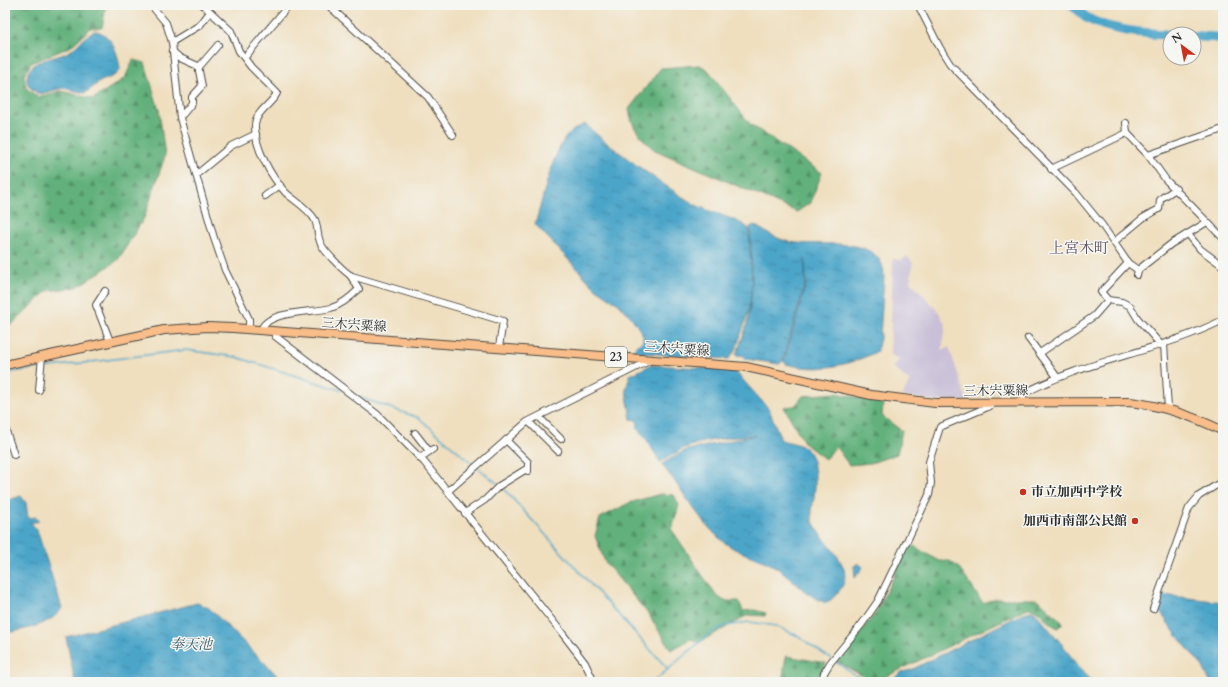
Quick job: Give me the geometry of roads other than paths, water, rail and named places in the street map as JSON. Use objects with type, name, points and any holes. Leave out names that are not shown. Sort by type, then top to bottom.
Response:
[{"type":"main road","name":"三木宍粟線","points":[[5,365],[164,330],[188,327],[249,329],[746,367],[871,395],[904,400],[941,403],[1115,401],[1143,404],[1168,409],[1200,420],[1223,431]]},
{"type":"street","points":[[152,5],[166,23],[172,42],[180,116],[214,238],[225,270],[249,320],[249,329]]},
{"type":"street","points":[[203,5],[231,31],[240,51],[251,67],[276,93],[274,98],[257,117],[256,134],[264,158],[280,185],[314,219],[321,244],[350,276],[359,289],[343,302],[332,308],[272,318],[263,324],[261,330]]},
{"type":"street","points":[[245,57],[289,5]]},
{"type":"street","points":[[328,5],[428,97],[453,135]]},
{"type":"street","points":[[918,5],[950,64],[1076,193],[1114,242],[1128,264],[1137,273],[1171,244],[1207,222]]},
{"type":"street","points":[[172,42],[200,25],[210,12]]},
{"type":"street","points":[[180,116],[192,103],[192,97],[202,86],[199,67],[218,45]]},
{"type":"street","points":[[172,51],[180,58],[199,67]]},
{"type":"street","points":[[1126,123],[1127,133],[1148,155],[1166,180],[1223,238]]},
{"type":"street","points":[[1148,155],[1223,129]]},
{"type":"street","points":[[1051,169],[1127,133]]},
{"type":"street","points":[[197,174],[230,146],[256,134]]},
{"type":"street","points":[[265,196],[280,185]]},
{"type":"street","points":[[1114,242],[1143,218],[1159,209],[1160,200],[1176,189]]},
{"type":"street","points":[[1188,234],[1200,248],[1221,262]]},
{"type":"street","points":[[1128,264],[1102,292],[1108,300],[1122,302],[1130,306],[1138,319],[1162,344],[1168,409]]},
{"type":"street","points":[[350,276],[503,321],[498,347]]},
{"type":"street","points":[[105,291],[96,305],[110,341]]},
{"type":"street","points":[[1040,353],[1094,316],[1108,300]]},
{"type":"street","points":[[1023,402],[1023,394],[1057,377],[1112,358],[1162,344],[1223,320]]},
{"type":"street","points":[[274,332],[275,336],[378,415],[420,458],[568,640],[585,663],[594,682]]},
{"type":"street","points":[[1028,338],[1057,377]]},
{"type":"street","points":[[39,390],[42,356]]},
{"type":"street","points":[[448,491],[506,440],[529,422],[652,359]]},
{"type":"street","points":[[822,682],[824,673],[832,660],[874,608],[929,495],[931,483],[929,462],[940,428],[990,406],[992,403]]},
{"type":"street","points":[[539,417],[561,439]]},
{"type":"street","points":[[529,422],[558,451]]},
{"type":"street","points":[[5,428],[14,455]]},
{"type":"street","points":[[407,445],[416,435],[431,450],[420,458]]},
{"type":"street","points":[[465,513],[485,500],[499,486],[528,470],[528,462],[506,440]]},
{"type":"street","points":[[1153,609],[1189,508],[1199,496],[1223,481]]},
{"type":"water","points":[[95,31],[106,36],[114,46],[120,70],[118,73],[98,83],[85,93],[63,88],[40,94],[30,88],[27,78],[32,67],[43,60],[63,55]]},
{"type":"water","points":[[586,124],[620,153],[677,193],[700,207],[734,220],[749,229],[752,284],[749,310],[736,349],[729,359],[631,352],[643,340],[643,335],[632,318],[617,303],[595,288],[535,224],[548,179],[561,145],[571,132]]},
{"type":"water","points":[[754,225],[775,237],[786,241],[808,244],[850,245],[863,248],[874,254],[881,263],[884,276],[880,338],[877,351],[869,356],[854,361],[829,367],[812,368],[786,364],[784,362],[806,284],[805,259],[805,284],[783,361],[779,364],[746,359],[742,355],[737,356],[736,354],[743,338],[747,322],[752,292],[750,227]]},
{"type":"water","points":[[651,365],[734,370],[769,409],[781,440],[800,445],[807,450],[813,462],[815,477],[812,518],[817,528],[841,562],[844,570],[845,578],[843,586],[827,603],[813,597],[786,574],[774,566],[728,545],[711,530],[695,510],[662,464],[684,451],[756,435],[699,443],[682,449],[660,462],[645,437],[637,429],[638,423],[636,420],[631,419],[626,390],[630,375]]},
{"type":"water","points":[[21,496],[26,503],[28,518],[36,517],[39,521],[31,523],[37,530],[62,608],[51,619],[44,623],[5,633],[5,501]]},
{"type":"water","points":[[858,563],[863,567],[855,578],[854,566]]},
{"type":"water","points":[[1162,595],[1223,602],[1223,682],[1210,682],[1203,667],[1178,637],[1158,609]]},
{"type":"water","name":"奉天池","points":[[197,603],[209,608],[284,682],[75,682],[66,637]]},
{"type":"water","points":[[1031,611],[1035,612],[1065,648],[1076,664],[1093,682],[889,682],[902,672],[911,670],[1024,613]]},
{"type":"waterway","points":[[1072,5],[1087,18],[1106,26],[1127,31],[1162,34]]},
{"type":"waterway","points":[[1202,37],[1223,38]]},
{"type":"waterway","points":[[43,368],[186,350],[236,357],[341,390]]},
{"type":"waterway","points":[[5,373],[40,368]]},
{"type":"waterway","points":[[359,397],[419,418],[474,465]]},
{"type":"waterway","points":[[477,467],[498,484]]},
{"type":"waterway","points":[[502,487],[668,669]]},
{"type":"waterway","points":[[653,682],[713,631],[726,626],[749,622],[776,626],[796,635],[831,659]]},
{"type":"waterway","points":[[834,661],[865,682]]},
{"type":"place","name":"市立加西中学校","points":[[1023,492]]},
{"type":"place","name":"加西市南部公民館","points":[[1135,521]]},
{"type":"district","name":"上宮木町","points":[[1079,248]]}]
